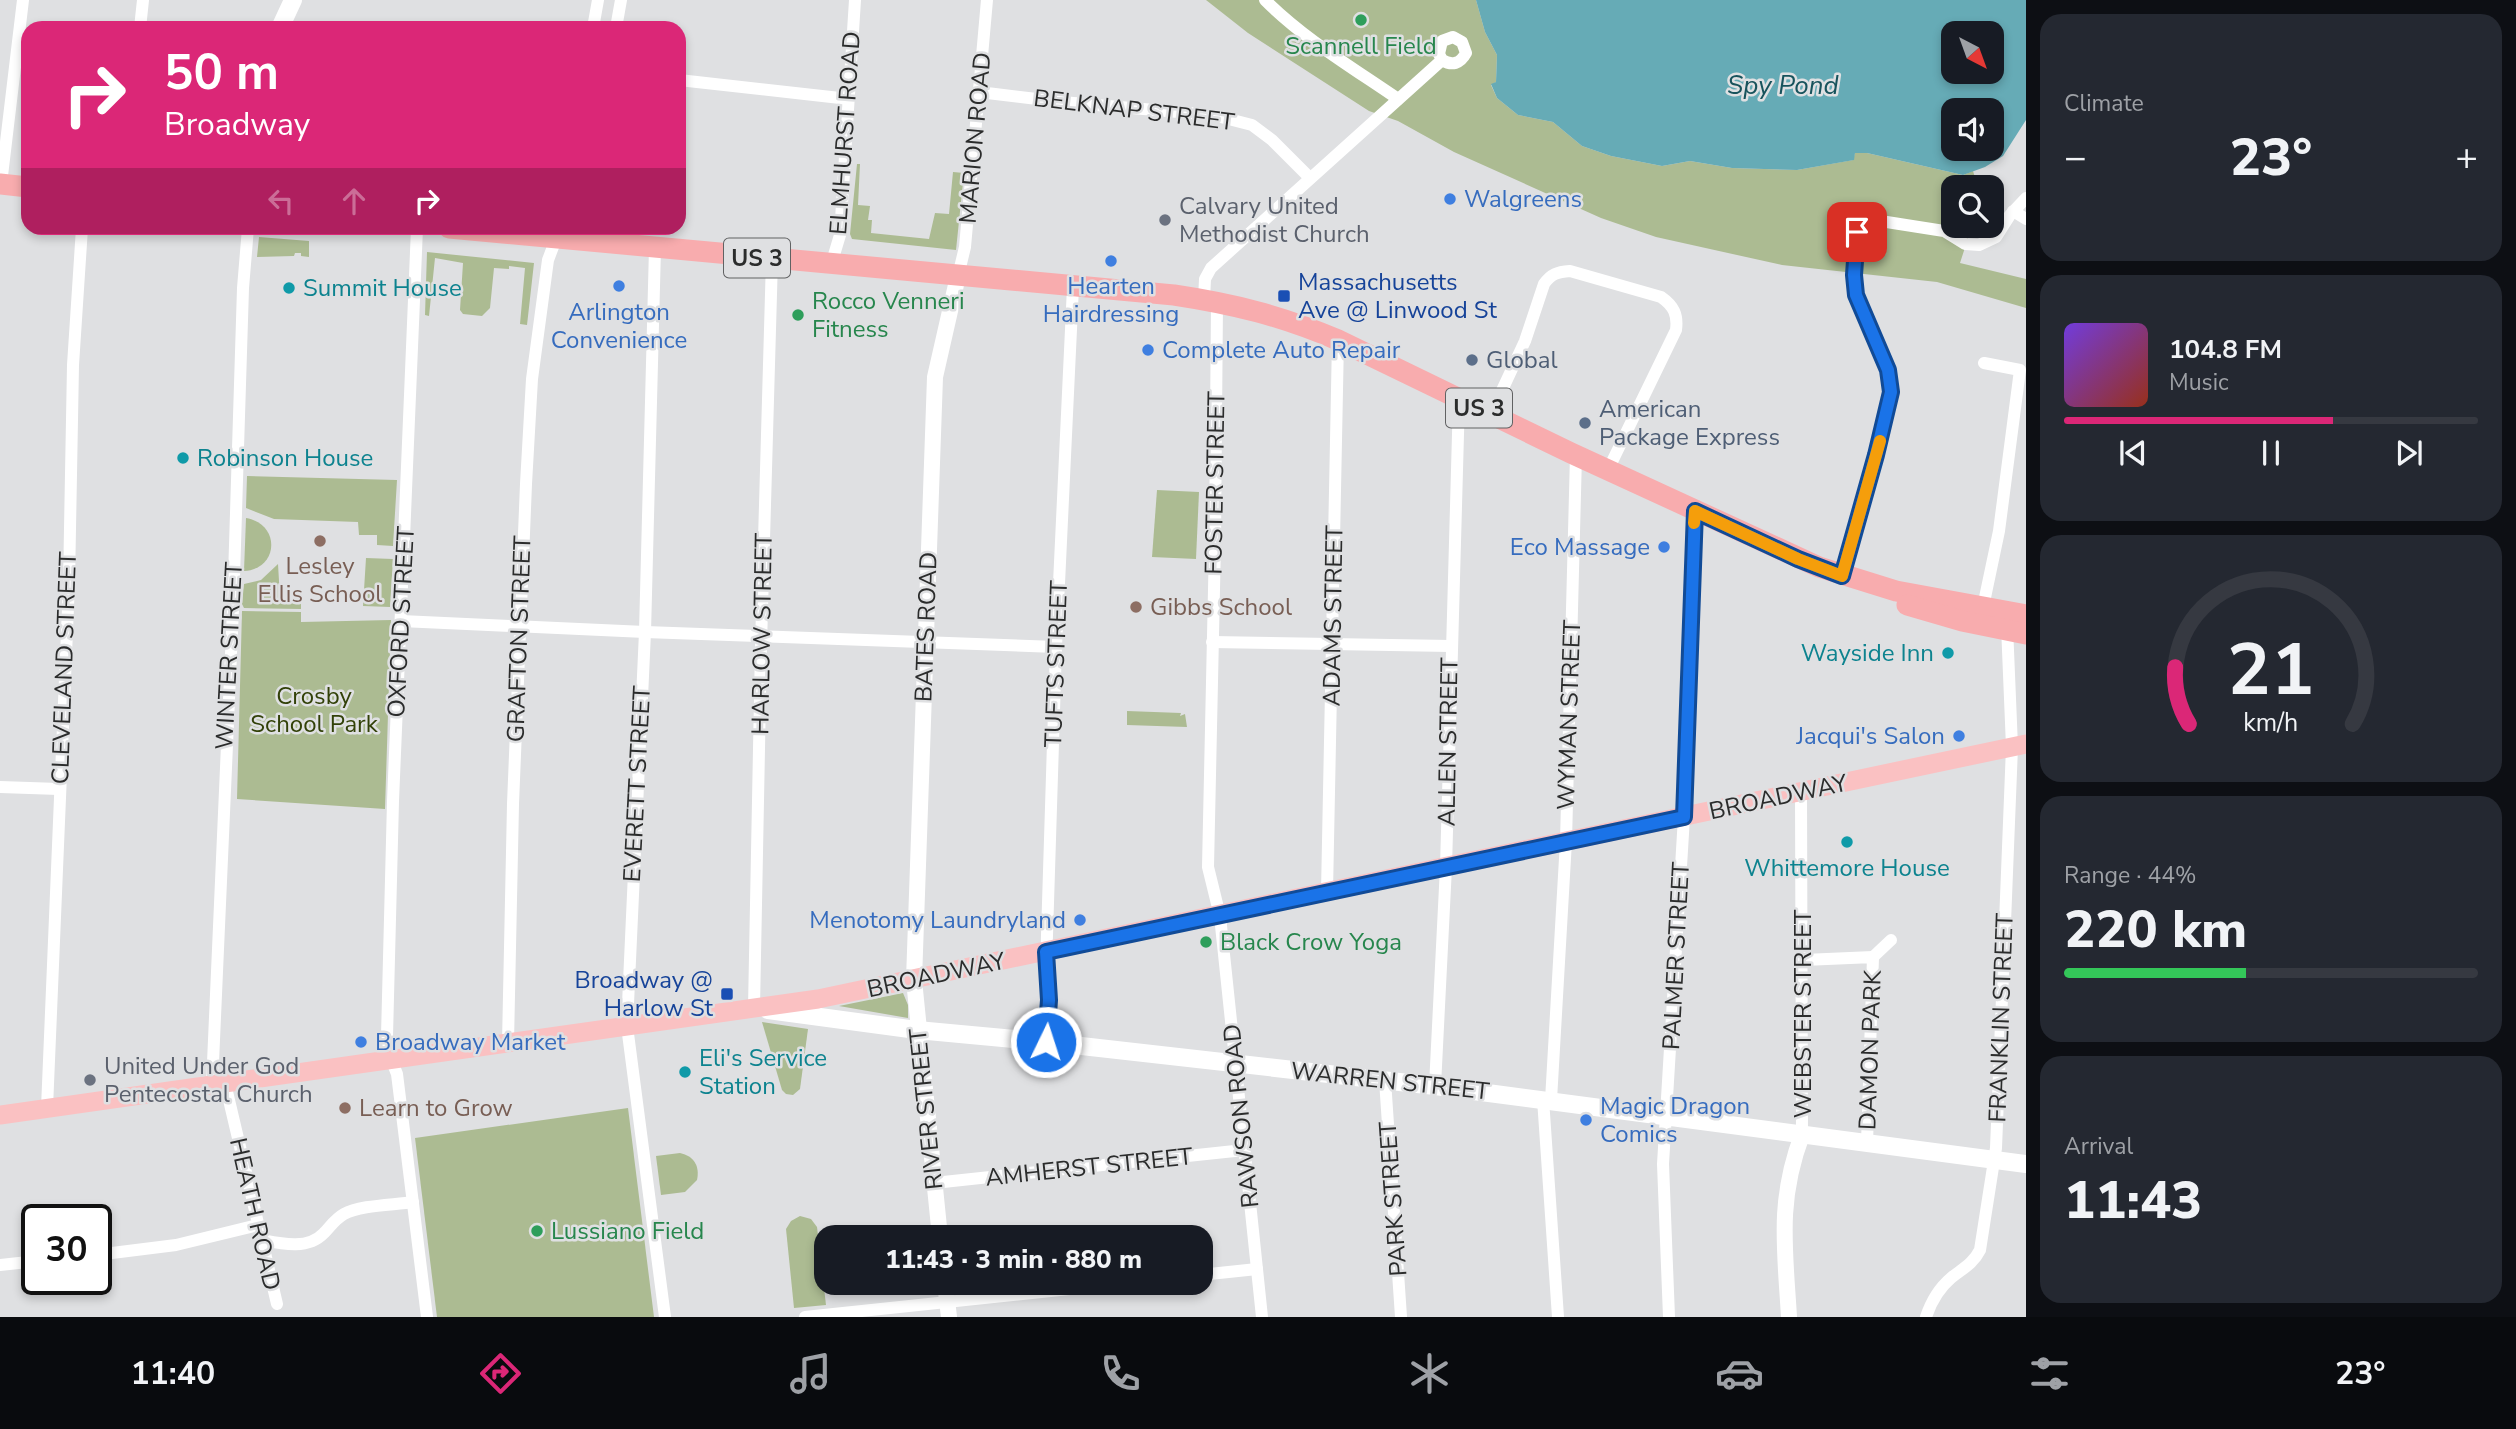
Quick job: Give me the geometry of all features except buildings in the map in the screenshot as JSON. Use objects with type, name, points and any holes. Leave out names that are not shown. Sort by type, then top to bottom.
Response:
[{"type":"highway","points":[[0,184],[21,186]]},
{"type":"highway","name":"US 3","points":[[564,235],[655,248],[1210,301],[1275,316],[1338,340],[1798,559],[1842,576],[1896,591],[1983,607],[2017,623]]},
{"type":"highway","name":"US 3","points":[[1842,576],[1904,604],[2017,623]]},
{"type":"main road","points":[[283,21],[293,0]]},
{"type":"main road","name":"BROADWAY","points":[[0,1115],[818,999],[2019,746]]},
{"type":"main road","name":"WARREN STREET","points":[[754,1008],[917,1030],[1435,1086],[2026,1164]]},
{"type":"street","points":[[0,184],[23,0]]},
{"type":"street","points":[[141,21],[143,0]]},
{"type":"street","points":[[594,21],[598,0]]},
{"type":"street","points":[[616,21],[621,0]]},
{"type":"street","name":"ELMHURST ROAD","points":[[831,265],[840,235],[855,0]]},
{"type":"street","name":"MARION ROAD","points":[[958,276],[965,247],[987,0]]},
{"type":"street","points":[[1265,0],[1342,62],[1398,99]]},
{"type":"street","name":"FOSTER STREET","points":[[1220,916],[1208,867],[1215,543],[1210,301],[1205,279],[1211,268],[1442,60]]},
{"type":"street","points":[[686,81],[849,99]]},
{"type":"street","name":"BELKNAP STREET","points":[[979,92],[1213,115],[1252,125],[1272,140],[1310,178]]},
{"type":"street","points":[[1842,576],[1891,392],[1888,370],[1855,290],[1859,227],[1865,221],[1874,220],[1944,231],[1965,244],[1979,245],[1996,237],[2013,211],[2026,198]]},
{"type":"street","points":[[2013,211],[2026,219]]},
{"type":"street","name":"CLEVELAND STREET","points":[[47,1108],[69,583],[73,365],[82,235]]},
{"type":"street","name":"WINTER STREET","points":[[218,1084],[221,822],[233,608],[243,288],[247,235]]},
{"type":"street","name":"OXFORD STREET","points":[[417,235],[393,802],[387,1036],[397,1074],[427,1317]]},
{"type":"street","name":"GRAFTON STREET","points":[[508,1043],[513,804],[532,379],[548,260],[557,235]]},
{"type":"street","name":"EVERETT STREET","points":[[655,248],[645,632],[627,1026],[665,1317]]},
{"type":"street","name":"HARLOW STREET","points":[[754,1008],[772,259]]},
{"type":"street","points":[[1491,414],[1516,363],[1544,284],[1550,276],[1559,271],[1570,271],[1661,297],[1675,311],[1676,330],[1608,470]]},
{"type":"street","name":"BATES ROAD","points":[[914,980],[935,377],[958,276]]},
{"type":"street","name":"TUFTS STREET","points":[[1046,1042],[1049,1000],[1046,952],[1056,647],[1073,287]]},
{"type":"street","name":"ADAMS STREET","points":[[1327,892],[1338,340]]},
{"type":"street","points":[[1983,607],[1999,531],[2020,370],[1984,363]]},
{"type":"street","name":"ALLEN STREET","points":[[1435,1086],[1446,867],[1459,398]]},
{"type":"street","name":"WYMAN STREET","points":[[1558,1317],[1547,1100],[1566,841],[1576,455]]},
{"type":"street","name":"PALMER STREET","points":[[1669,1317],[1663,1185],[1684,817],[1695,511]]},
{"type":"street","points":[[401,621],[1056,647]]},
{"type":"street","name":"FRANKLIN STREET","points":[[1926,1317],[1937,1293],[1947,1281],[1972,1262],[1980,1250],[1995,1160],[2019,746],[2017,623]]},
{"type":"street","points":[[1212,642],[1451,646]]},
{"type":"street","points":[[0,787],[59,789]]},
{"type":"street","name":"WEBSTER STREET","points":[[1789,1317],[1785,1200],[1793,1160],[1802,1135],[1804,960],[1801,792]]},
{"type":"street","name":"RAWSON ROAD","points":[[1220,916],[1262,1317]]},
{"type":"street","name":"DAMON PARK","points":[[1804,960],[1873,957],[1891,940]]},
{"type":"street","name":"DAMON PARK","points":[[1867,1143],[1873,957]]},
{"type":"street","name":"RIVER STREET","points":[[914,980],[939,1225]]},
{"type":"street","name":"PARK STREET","points":[[1385,1080],[1401,1317]]},
{"type":"street","name":"HEATH ROAD","points":[[218,1084],[262,1240],[276,1304]]},
{"type":"street","name":"AMHERST STREET","points":[[934,1184],[1244,1150]]},
{"type":"street","points":[[262,1240],[287,1245],[309,1242],[323,1235],[344,1214],[414,1202]]},
{"type":"street","points":[[112,1253],[176,1245],[258,1225]]},
{"type":"street","points":[[0,1265],[21,1263]]},
{"type":"street","points":[[1213,1274],[1257,1269]]},
{"type":"street","points":[[805,1317],[948,1310],[1047,1295]]},
{"type":"green space","points":[[1206,0],[1476,0],[1485,32],[1497,55],[1496,82],[1491,85],[1497,98],[1518,115],[1553,122],[1582,146],[1611,156],[1662,166],[1690,161],[1732,168],[1797,170],[1853,160],[1855,153],[1867,153],[1963,175],[1941,175],[1941,238],[1968,238],[1960,263],[2026,279],[2026,308],[1937,282],[1782,265],[1656,237],[1601,218],[1454,152],[1398,121],[1369,111],[1248,33]]},
{"type":"green space","points":[[857,164],[860,164],[858,205],[870,206],[868,220],[872,220],[871,233],[929,239],[935,213],[949,214],[953,172],[964,173],[956,250],[852,239],[850,234]]},
{"type":"green space","points":[[259,237],[309,241],[309,257],[295,253],[294,256],[257,257]]},
{"type":"green space","points":[[427,252],[534,263],[527,325],[520,324],[525,268],[494,268],[490,308],[482,316],[463,314],[460,310],[463,263],[435,258],[429,316],[425,315]]},
{"type":"green space","points":[[247,476],[397,480],[393,546],[377,545],[377,535],[359,535],[358,522],[274,519],[246,508]]},
{"type":"green space","points":[[1157,490],[1199,492],[1196,559],[1152,557]]},
{"type":"green space","points":[[246,518],[265,529],[271,546],[264,563],[244,571]]},
{"type":"green space","points":[[366,558],[393,559],[390,607],[363,606]]},
{"type":"green space","points":[[278,564],[280,598],[301,599],[301,609],[244,608],[244,584],[261,580]]},
{"type":"green space","name":"Crosby School Park","points":[[242,611],[301,612],[301,622],[391,620],[385,809],[237,799]]},
{"type":"green space","points":[[1127,711],[1181,713],[1180,716],[1185,714],[1187,727],[1127,725]]},
{"type":"green space","points":[[903,993],[908,1005],[908,1018],[839,1006]]},
{"type":"green space","points":[[762,1022],[808,1029],[800,1089],[793,1095],[782,1090]]},
{"type":"green space","points":[[628,1108],[654,1317],[437,1317],[415,1138]]},
{"type":"green space","points":[[680,1153],[695,1162],[697,1180],[685,1192],[661,1195],[656,1156]]},
{"type":"green space","points":[[800,1216],[811,1219],[816,1225],[814,1295],[825,1295],[826,1305],[794,1308],[786,1229],[791,1221]]},
{"type":"water","name":"Spy Pond","points":[[1476,0],[2026,0],[2026,120],[2004,154],[2004,98],[1941,98],[1941,161],[1995,161],[1963,175],[1867,153],[1855,153],[1854,160],[1797,170],[1732,168],[1690,161],[1662,166],[1611,156],[1582,146],[1553,122],[1518,115],[1497,98],[1491,84],[1496,82],[1497,55],[1485,32]]},
{"type":"slow traffic","points":[[1694,523],[1695,511],[1798,559],[1842,576],[1880,441]]},
{"type":"place","name":"Scannell Field","points":[[1361,20]]},
{"type":"place","name":"Walgreens","points":[[1450,199]]},
{"type":"place","name":"Calvary United Methodist Church","points":[[1165,220]]},
{"type":"place","name":"Hearten Hairdressing","points":[[1111,261]]},
{"type":"place","name":"Arlington Convenience","points":[[619,286]]},
{"type":"place","name":"Summit House","points":[[289,288]]},
{"type":"place","name":"Massachusetts Ave @ Linwood St","points":[[1284,296]]},
{"type":"place","name":"Rocco Venneri Fitness","points":[[798,315]]},
{"type":"place","name":"Complete Auto Repair","points":[[1148,350]]},
{"type":"place","name":"Global","points":[[1472,360]]},
{"type":"place","name":"American Package Express","points":[[1585,423]]},
{"type":"place","name":"Robinson House","points":[[183,458]]},
{"type":"place","name":"Lesley Ellis School","points":[[320,541]]},
{"type":"place","name":"Eco Massage","points":[[1664,547]]},
{"type":"place","name":"Gibbs School","points":[[1136,607]]},
{"type":"place","name":"Wayside Inn","points":[[1948,653]]},
{"type":"place","name":"Jacqui's Salon","points":[[1959,736]]},
{"type":"place","name":"Whittemore House","points":[[1847,842]]},
{"type":"place","name":"Menotomy Laundryland","points":[[1080,920]]},
{"type":"place","name":"Black Crow Yoga","points":[[1206,942]]},
{"type":"place","name":"Broadway @ Harlow St","points":[[727,994]]},
{"type":"place","name":"Broadway Market","points":[[361,1042]]},
{"type":"place","name":"Eli's Service Station","points":[[685,1072]]},
{"type":"place","name":"United Under God Pentecostal Church","points":[[90,1080]]},
{"type":"place","name":"Learn to Grow","points":[[345,1108]]},
{"type":"place","name":"Magic Dragon Comics","points":[[1586,1120]]},
{"type":"place","name":"Lussiano Field","points":[[537,1231]]},
{"type":"route","points":[[1046,1042],[1049,1000],[1045,972],[1046,952],[1684,817],[1695,511],[1798,559],[1842,576],[1891,392],[1888,370],[1858,303],[1854,286],[1857,232]]}]
